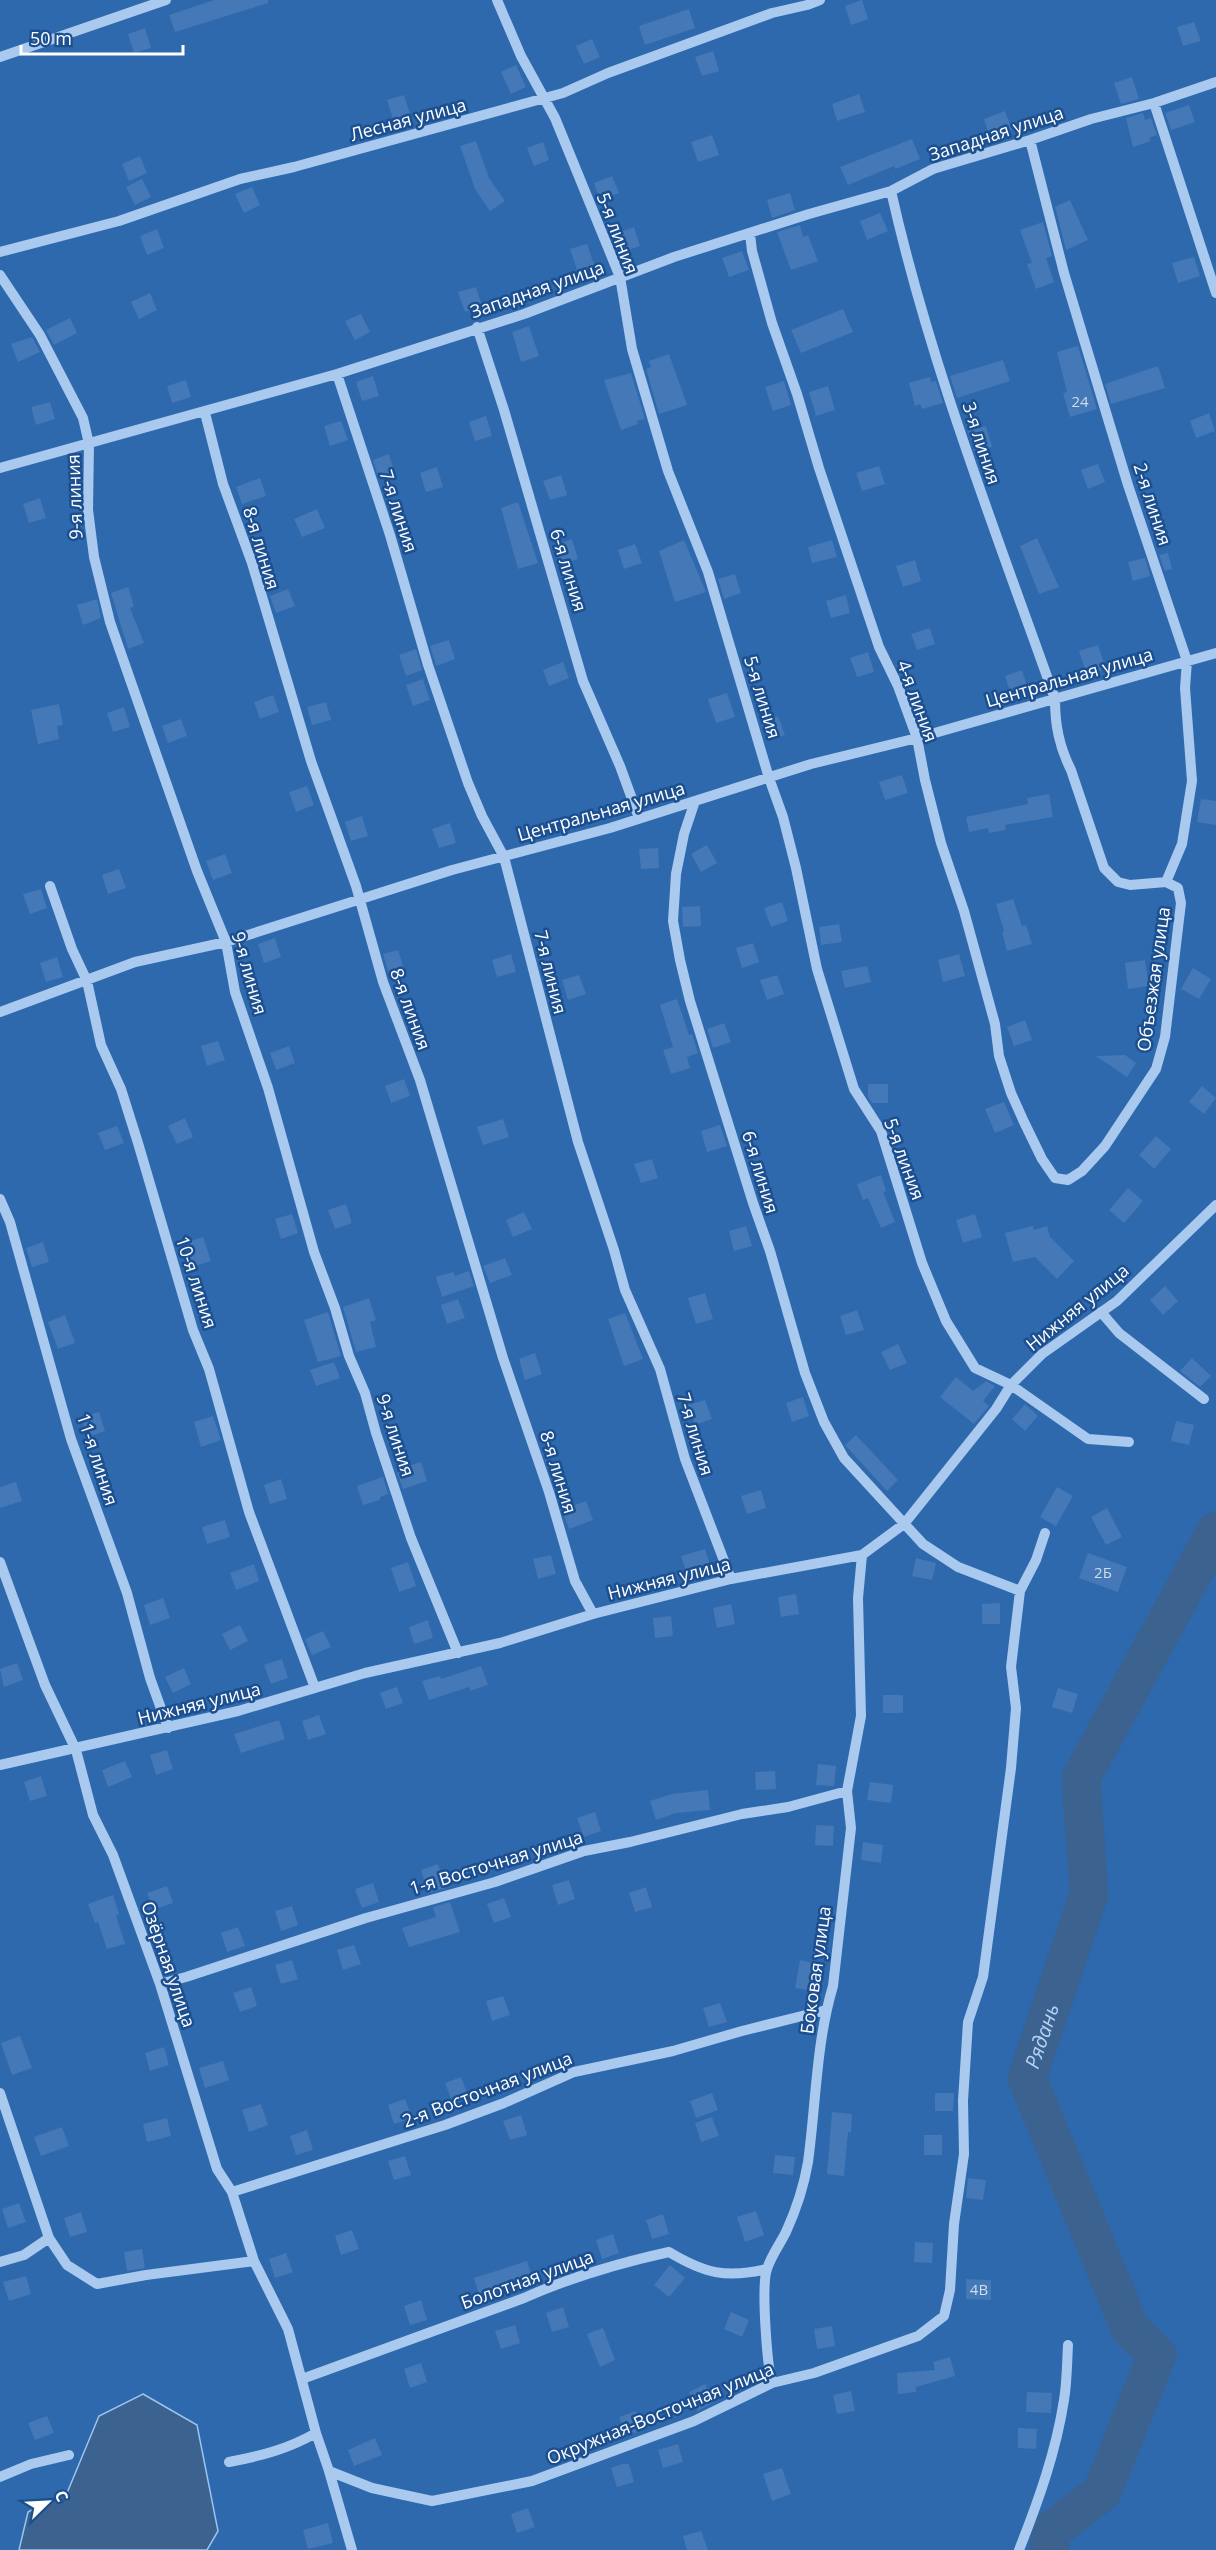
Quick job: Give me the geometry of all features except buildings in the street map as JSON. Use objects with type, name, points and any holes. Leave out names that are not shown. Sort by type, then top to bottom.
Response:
[{"type":"street","points":[[0,57],[166,0]]},
{"type":"street","name":"5-я линия","points":[[497,0],[520,56],[545,97],[620,278],[632,349],[668,471],[708,572],[796,868],[817,969],[854,1089],[881,1131],[922,1263],[946,1321],[975,1368],[1011,1385],[1088,1439],[1129,1442]]},
{"type":"street","name":"Лесная улица","points":[[0,252],[119,221],[240,179],[294,167],[563,93],[608,73],[772,13],[820,0]]},
{"type":"street","name":"Западная улица","points":[[0,468],[205,413],[337,374],[477,327],[524,314],[674,257],[809,213],[891,191],[933,169],[1091,119],[1154,103],[1216,82]]},
{"type":"street","points":[[1154,103],[1216,293]]},
{"type":"street","name":"2-я линия","points":[[1030,140],[1082,333],[1128,485],[1187,661],[1185,688],[1192,781],[1182,844],[1166,882]]},
{"type":"street","name":"3-я линия","points":[[891,191],[925,317],[978,486],[1055,699]]},
{"type":"street","name":"4-я линия","points":[[750,234],[752,252],[772,323],[797,394],[819,468],[879,647],[898,686],[917,738],[941,843],[964,911],[995,1024],[999,1056],[1011,1093],[1024,1122],[1042,1159],[1055,1178]]},
{"type":"street","name":"9-я линия","points":[[0,275],[40,335],[68,385],[82,418],[89,444],[88,510],[94,557],[110,622],[196,871],[226,942],[235,992],[268,1089],[314,1252],[335,1308],[349,1356],[365,1393],[411,1538],[458,1653]]},
{"type":"street","name":"6-я линия","points":[[477,327],[504,410],[583,681],[620,766],[639,818]]},
{"type":"street","name":"7-я линия","points":[[337,374],[390,535],[428,665],[468,783],[482,816],[504,857],[578,1142],[625,1290],[660,1369],[685,1459],[731,1579]]},
{"type":"street","name":"8-я линия","points":[[205,413],[223,484],[252,563],[311,761],[341,840],[383,982],[420,1080],[503,1358],[549,1492],[575,1581],[593,1614]]},
{"type":"street","name":"Центральная улица","points":[[0,1012],[135,962],[226,942],[452,870],[639,818],[811,764],[917,738],[1216,652]]},
{"type":"street","name":"Объезжая улица","points":[[1055,699],[1055,726],[1063,755],[1071,770],[1104,868],[1118,882],[1130,885],[1166,882],[1178,888],[1181,903],[1165,1037],[1156,1069],[1105,1146],[1082,1171],[1068,1180],[1055,1178]]},
{"type":"street","name":"6-я линия","points":[[695,801],[684,834],[676,874],[673,921],[690,1001],[770,1251],[806,1373],[824,1422],[844,1458],[922,1544],[958,1567],[1020,1591]]},
{"type":"street","name":"10-я линия","points":[[50,886],[72,949],[87,981],[101,1045],[121,1089],[194,1330],[223,1413],[249,1512],[315,1688]]},
{"type":"street","name":"11-я линия","points":[[0,1199],[13,1232],[71,1439],[127,1593],[150,1678],[168,1728]]},
{"type":"street","name":"Нижняя улица","points":[[0,1765],[75,1750],[238,1711],[365,1673],[529,1635],[593,1614],[731,1579],[862,1555],[904,1524],[996,1408],[1011,1385],[1042,1354],[1117,1300],[1216,1205]]},
{"type":"street","points":[[1101,1312],[1119,1333],[1204,1398]]},
{"type":"street","points":[[1020,1591],[1036,1560],[1045,1533]]},
{"type":"street","name":"Боковая улица","points":[[772,2383],[768,2355],[766,2269],[786,2232],[798,2201],[807,2163],[810,2122],[826,2010],[833,1986],[851,1827],[847,1791],[861,1716],[858,1598],[862,1555]]},
{"type":"street","name":"Озёрная улица","points":[[0,1562],[45,1685],[75,1750],[93,1815],[113,1855],[160,1984],[218,2169],[232,2192],[254,2261],[288,2329],[302,2379]]},
{"type":"street","name":"Окружная-Восточная улица","points":[[329,2471],[372,2488],[432,2501],[532,2481],[693,2421],[772,2383],[814,2373],[918,2336],[944,2316],[950,2290],[954,2224],[964,2154],[963,2101],[968,2022],[983,1977],[1011,1768],[1016,1708],[1011,1667],[1020,1591]]},
{"type":"street","name":"1-я Восточная улица","points":[[160,1984],[366,1918],[495,1882],[584,1851],[742,1814],[788,1807],[847,1791]]},
{"type":"street","name":"2-я Восточная улица","points":[[232,2192],[445,2125],[504,2103],[574,2072],[673,2051],[826,2010]]},
{"type":"street","points":[[0,2093],[49,2238],[67,2265],[97,2284],[146,2275],[254,2261]]},
{"type":"street","points":[[0,2262],[24,2255],[49,2238]]},
{"type":"street","name":"Болотная улица","points":[[302,2379],[524,2298],[558,2283],[643,2258],[669,2252],[695,2267],[719,2273],[749,2274],[766,2269]]},
{"type":"street","points":[[1019,2550],[1038,2502],[1053,2451],[1064,2400],[1068,2345]]},
{"type":"street","points":[[302,2379],[352,2550]]},
{"type":"street","points":[[229,2462],[294,2446],[316,2433]]},
{"type":"street","points":[[0,2477],[31,2464],[69,2455]]},
{"type":"shaded area","points":[[0,0],[1216,0],[1216,2550],[207,2550],[218,2531],[99,2416],[67,2493],[28,2512],[19,2550],[0,2550]]},
{"type":"shaded area","points":[[143,2394],[197,2425],[218,2531],[207,2550],[19,2550],[28,2512],[67,2493],[99,2416]]},
{"type":"waterway","name":"Рядань","points":[[1049,2550],[1051,2531],[1102,2492],[1157,2355],[1130,2328],[1027,2078],[1089,1894],[1081,1778],[1216,1531]]}]
